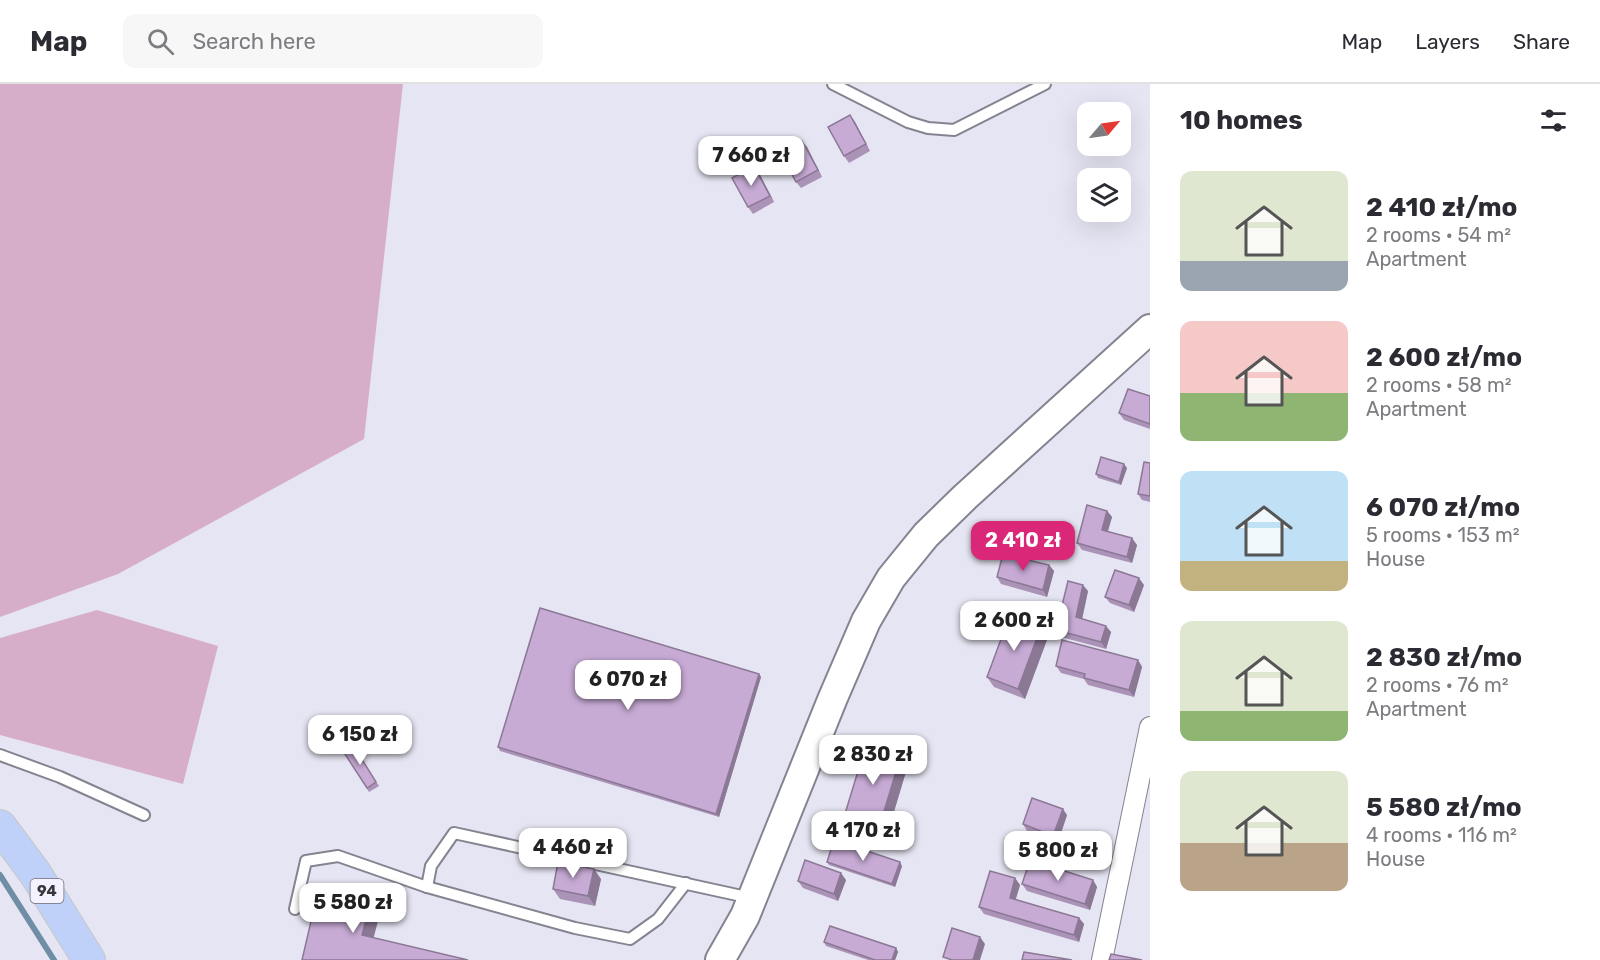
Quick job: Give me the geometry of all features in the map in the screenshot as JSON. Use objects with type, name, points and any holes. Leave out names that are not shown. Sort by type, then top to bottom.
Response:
[{"type":"main road","points":[[720,960],[745,916],[866,621],[891,578],[926,535],[1150,329]]},
{"type":"main road","name":"94","points":[[0,826],[35,873],[89,960]]},
{"type":"street","points":[[1101,960],[1150,727]]},
{"type":"lane","points":[[833,84],[908,122],[928,128],[954,130],[1045,84]]},
{"type":"lane","points":[[0,755],[60,777],[144,815]]},
{"type":"lane","points":[[427,887],[431,866],[454,833],[752,898]]},
{"type":"lane","points":[[295,909],[306,861],[338,856],[427,887],[575,928],[630,939],[658,919],[686,883]]},
{"type":"shaded area","points":[[0,84],[403,84],[364,439],[118,574],[0,617]]},
{"type":"shaded area","points":[[97,610],[218,646],[183,784],[0,735],[0,638]]},
{"type":"building","points":[[850,115],[866,144],[844,156],[828,127]]},
{"type":"building","points":[[802,141],[818,170],[796,182],[780,152]]},
{"type":"building","points":[[754,166],[770,196],[748,207],[732,178]]},
{"type":"building","points":[[1128,389],[1150,396],[1150,424],[1119,413]]},
{"type":"building","points":[[1101,457],[1124,464],[1119,482],[1096,474]]},
{"type":"building","points":[[1144,462],[1150,463],[1150,496],[1138,494]]},
{"type":"building","points":[[1087,505],[1107,511],[1102,530],[1132,538],[1127,557],[1077,543]]},
{"type":"building","points":[[1003,554],[1049,565],[1043,590],[997,577]]},
{"type":"building","points":[[1115,570],[1139,578],[1129,605],[1105,597]]},
{"type":"building","points":[[1068,581],[1083,585],[1076,617],[1106,626],[1101,642],[1056,630]]},
{"type":"building","points":[[540,608],[759,674],[716,814],[498,747]]},
{"type":"building","points":[[1010,615],[1041,627],[1018,689],[987,677]]},
{"type":"building","points":[[1062,640],[1138,660],[1129,690],[1084,678],[1085,674],[1056,666]]},
{"type":"building","points":[[353,745],[376,782],[367,788],[343,751]]},
{"type":"building","points":[[866,745],[901,755],[879,828],[844,817]]},
{"type":"building","points":[[1032,798],[1063,809],[1053,836],[1023,824]]},
{"type":"building","points":[[834,840],[900,862],[892,884],[827,862]]},
{"type":"building","points":[[805,860],[841,873],[834,894],[798,881]]},
{"type":"building","points":[[1030,860],[1093,880],[1085,904],[1022,884]]},
{"type":"building","points":[[558,862],[594,869],[588,896],[553,889]]},
{"type":"building","points":[[990,871],[1015,878],[1010,898],[1079,918],[1074,935],[979,907]]},
{"type":"building","points":[[319,887],[371,900],[362,935],[468,960],[302,960]]},
{"type":"building","points":[[830,926],[896,948],[892,960],[875,960],[824,942]]},
{"type":"building","points":[[952,928],[980,937],[973,960],[952,960],[943,957]]},
{"type":"building","points":[[1024,952],[1072,960],[1022,960]]},
{"type":"building","points":[[1111,954],[1142,960],[1109,960]]},
{"type":"waterway","points":[[0,875],[54,960]]}]
